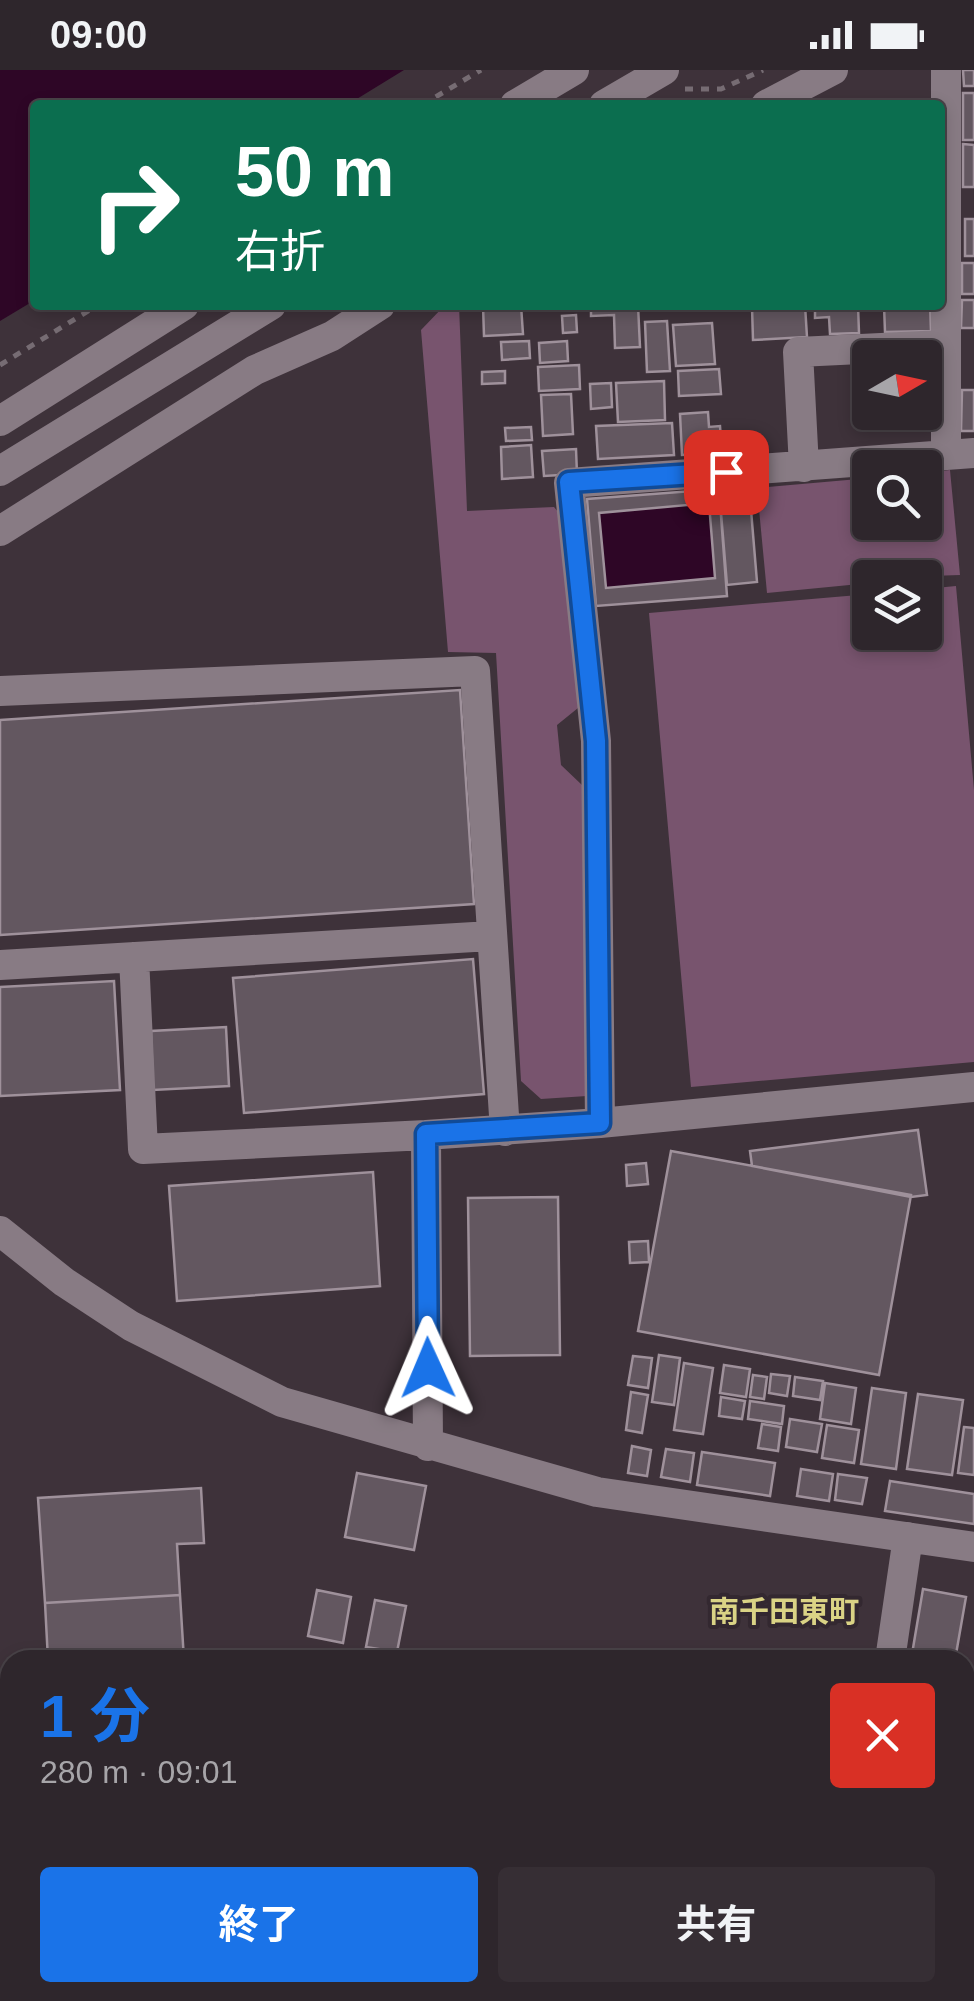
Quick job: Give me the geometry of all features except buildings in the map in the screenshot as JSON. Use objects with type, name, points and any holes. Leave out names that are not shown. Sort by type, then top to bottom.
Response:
[{"type":"street","points":[[523,100],[574,70]]},
{"type":"street","points":[[776,100],[834,70]]},
{"type":"street","points":[[945,208],[946,70]]},
{"type":"street","points":[[618,100],[674,80]]},
{"type":"street","points":[[0,421],[176,310]]},
{"type":"street","points":[[0,471],[262,310]]},
{"type":"street","points":[[0,531],[255,370],[332,336],[371,310]]},
{"type":"street","points":[[600,1123],[596,741],[569,482],[960,454],[944,345],[944,310]]},
{"type":"street","points":[[804,467],[798,352],[944,345]]},
{"type":"street","points":[[0,691],[475,671],[505,1130]]},
{"type":"street","points":[[0,965],[491,936]]},
{"type":"street","points":[[134,957],[144,1149],[600,1123],[974,1087]]},
{"type":"street","points":[[426,1134],[428,1446]]},
{"type":"street","points":[[0,1231],[64,1282],[118,1318],[282,1402],[597,1492],[974,1547]]},
{"type":"street","points":[[891,1650],[908,1536]]},
{"type":"path","points":[[430,100],[481,70]]},
{"type":"path","points":[[674,80],[721,89],[763,70]]},
{"type":"path","points":[[0,365],[90,310]]},
{"type":"shaded area","points":[[0,70],[404,70],[355,100],[30,100],[30,303],[0,321]]},
{"type":"shaded area","points":[[440,310],[459,310],[467,511],[554,507],[563,518],[578,708],[557,725],[561,765],[582,785],[587,1096],[541,1099],[521,1081],[496,653],[448,652],[421,330]]},
{"type":"shaded area","points":[[950,470],[960,575],[942,576],[942,560],[852,560],[852,585],[767,593],[757,488],[852,480],[852,540],[942,540],[942,471]]},
{"type":"shaded area","points":[[709,503],[715,578],[606,588],[599,513]]},
{"type":"shaded area","points":[[956,586],[974,790],[974,1062],[691,1087],[649,613],[852,596],[852,650],[942,650],[942,587]]},
{"type":"district","name":"南千田東町","points":[[784,1611]]},
{"type":"route","points":[[428,1368],[426,1134],[600,1123],[596,741],[569,482],[726,472]]}]
